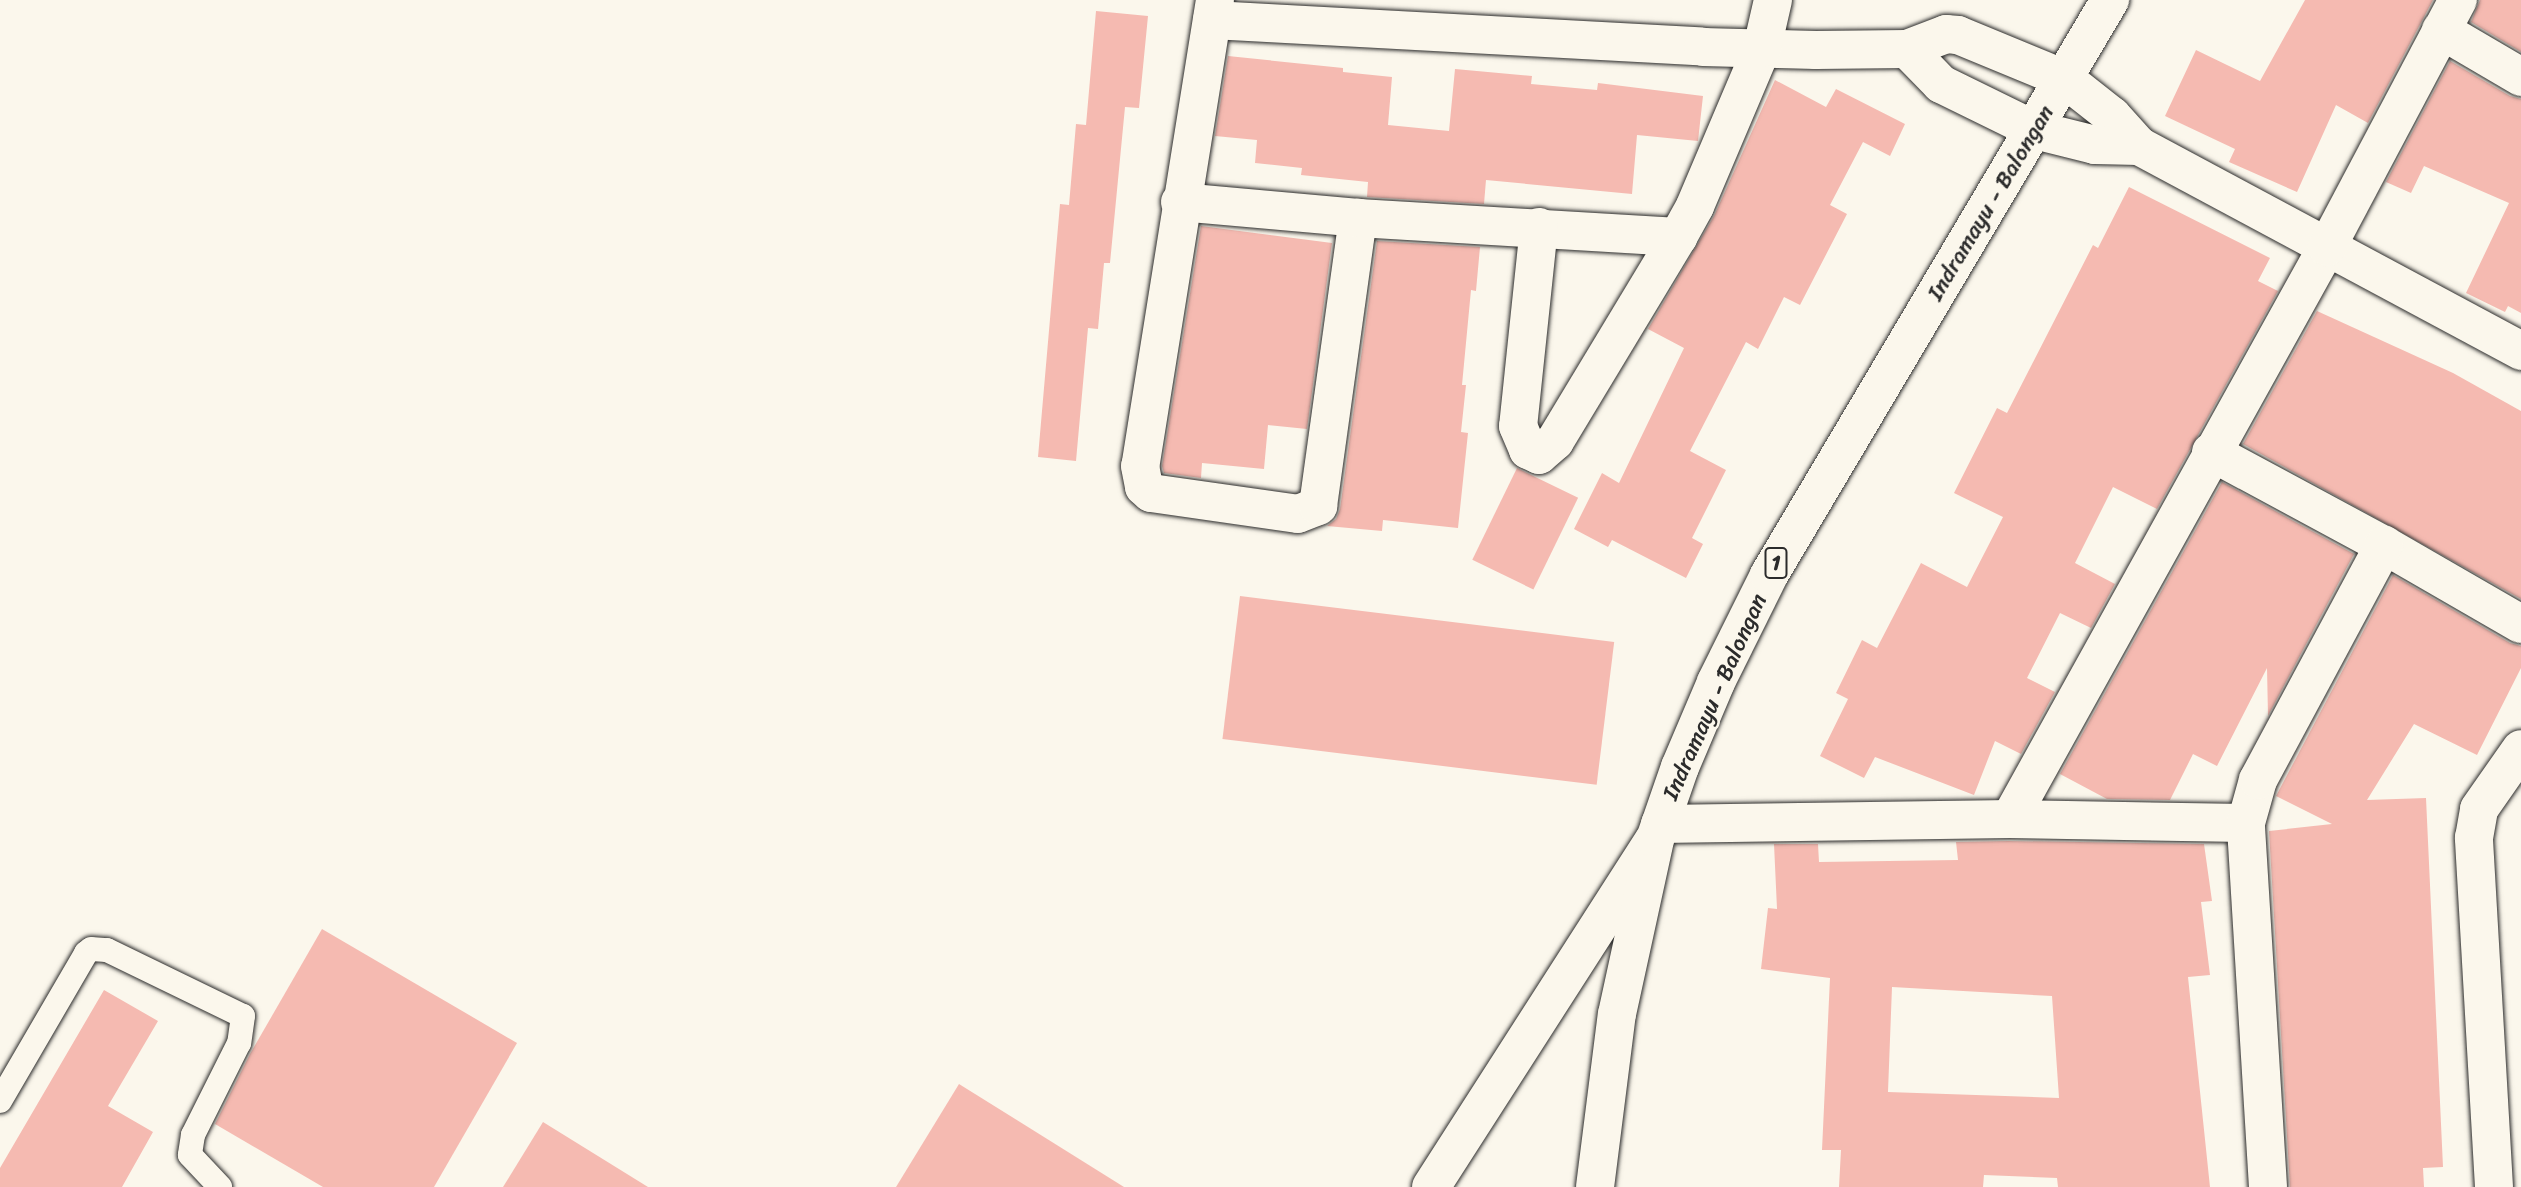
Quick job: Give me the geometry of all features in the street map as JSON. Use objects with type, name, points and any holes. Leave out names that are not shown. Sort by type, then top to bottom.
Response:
[{"type":"main road","points":[[1539,227],[1518,426],[1528,450],[1539,455],[1555,441],[1695,205],[1762,48],[1773,0]]},
{"type":"main road","name":"Indramayu - Balongan","points":[[1595,1187],[1601,1117],[1617,1014],[1658,831],[1680,767],[1716,682],[1769,575],[2066,79],[2110,0]]},
{"type":"main road","points":[[1358,219],[1322,495],[1318,506],[1298,514],[1152,493],[1144,488],[1140,479],[1180,202],[1193,150],[1213,10],[1762,48],[1907,50],[1946,34],[1958,35],[2066,79],[2112,117],[2139,146],[2521,351]]},
{"type":"main road","points":[[2010,819],[2327,247],[2450,15],[2521,77]]},
{"type":"main road","points":[[1907,50],[1941,84],[2035,130],[2095,145],[2139,146]]},
{"type":"main road","points":[[1180,202],[1358,219],[1678,236]]},
{"type":"main road","points":[[2211,452],[2384,545],[2521,624]]},
{"type":"main road","points":[[2268,1187],[2246,823],[2258,780],[2384,545]]},
{"type":"main road","points":[[2494,1187],[2474,838],[2479,809],[2521,748]]},
{"type":"main road","points":[[1432,1187],[1658,831],[2010,819],[2246,823]]},
{"type":"lane","points":[[0,1101],[86,953],[91,949],[107,950],[243,1016],[239,1043],[192,1135],[190,1156],[219,1187]]},
{"type":"building","points":[[2305,0],[2433,0],[2368,123],[2336,105],[2297,192],[2229,162],[2235,149],[2165,116],[2196,50],[2260,81]]},
{"type":"building","points":[[2480,0],[2521,0],[2521,52],[2471,22]]},
{"type":"building","points":[[1096,11],[1148,16],[1139,108],[1125,107],[1110,263],[1104,263],[1098,329],[1088,328],[1076,461],[1038,457],[1060,204],[1069,205],[1076,124],[1086,125]]},
{"type":"building","points":[[1228,56],[1343,68],[1343,72],[1392,77],[1388,125],[1449,131],[1455,69],[1532,76],[1531,84],[1597,90],[1598,83],[1703,96],[1698,141],[1637,135],[1632,194],[1486,180],[1484,204],[1367,197],[1368,182],[1301,175],[1302,168],[1255,163],[1257,140],[1215,136]]},
{"type":"building","points":[[2450,61],[2510,96],[2521,99],[2521,313],[2508,306],[2505,312],[2466,293],[2509,203],[2424,166],[2411,193],[2386,182]]},
{"type":"building","points":[[1775,80],[1826,107],[1836,89],[1905,124],[1890,156],[1863,142],[1830,205],[1847,214],[1800,305],[1784,297],[1758,349],[1746,342],[1690,451],[1726,470],[1692,538],[1703,544],[1686,578],[1612,540],[1608,547],[1574,529],[1602,473],[1619,483],[1684,348],[1648,329],[1714,216]]},
{"type":"building","points":[[2129,187],[2270,258],[2258,281],[2278,291],[2157,509],[2113,487],[2075,563],[2115,584],[2091,628],[2060,613],[2027,678],[2055,692],[2021,754],[1995,741],[1974,795],[1875,757],[1864,778],[1820,756],[1848,699],[1836,693],[1862,640],[1877,648],[1921,563],[1967,587],[2003,517],[1954,493],[1997,408],[2007,413],[2093,245],[2098,248]]},
{"type":"building","points":[[1201,226],[1332,243],[1307,429],[1268,425],[1264,469],[1202,463],[1201,478],[1164,473],[1162,466]]},
{"type":"building","points":[[1377,241],[1480,247],[1476,291],[1471,290],[1462,385],[1466,385],[1461,432],[1468,433],[1458,528],[1383,520],[1382,531],[1327,526],[1336,519],[1340,509]]},
{"type":"building","points":[[2317,311],[2453,373],[2521,411],[2521,599],[2243,444]]},
{"type":"building","points":[[1517,468],[1578,498],[1533,589],[1472,560]]},
{"type":"building","points":[[2222,482],[2354,554],[2268,716],[2267,668],[2217,766],[2193,754],[2170,800],[2107,799],[2060,774]]},
{"type":"building","points":[[2393,575],[2510,643],[2521,646],[2521,668],[2477,755],[2414,724],[2367,800],[2426,798],[2443,1167],[2423,1168],[2424,1187],[2290,1187],[2269,831],[2332,824],[2276,796]]},
{"type":"building","points":[[1240,596],[1614,642],[1597,785],[1222,739]]},
{"type":"building","points":[[1956,842],[2204,844],[2212,901],[2201,902],[2210,975],[2188,977],[2210,1187],[2058,1187],[2057,1178],[1984,1175],[1983,1187],[1839,1187],[1841,1150],[1822,1150],[1830,978],[1761,969],[1768,908],[1777,909],[1774,844],[1818,844],[1819,862],[1958,860]],"holes":[[[1892,987],[2052,996],[2059,1098],[1888,1092]]]},
{"type":"building","points":[[322,929],[517,1043],[434,1187],[323,1187],[215,1124],[250,1054]]},
{"type":"building","points":[[104,990],[158,1021],[108,1106],[153,1132],[122,1187],[0,1187],[0,1168]]},
{"type":"building","points":[[959,1084],[1124,1187],[896,1187]]},
{"type":"building","points":[[543,1122],[648,1187],[503,1187]]}]
